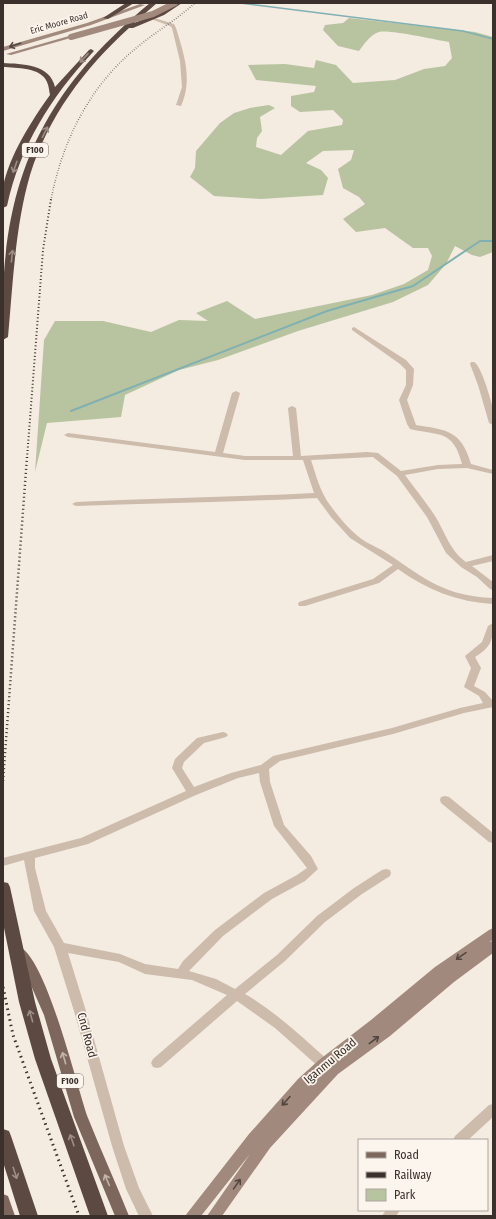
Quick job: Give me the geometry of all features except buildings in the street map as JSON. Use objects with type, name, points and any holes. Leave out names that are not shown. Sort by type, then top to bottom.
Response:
[{"type":"highway","points":[[106,18],[131,3]]},
{"type":"highway","name":"F100","points":[[3,337],[14,233],[23,190],[34,152],[53,116],[72,85],[118,34],[154,3]]},
{"type":"highway","points":[[118,34],[162,14],[179,3]]},
{"type":"highway","name":"F100","points":[[3,206],[18,156],[53,94],[89,52],[143,4]]},
{"type":"highway","points":[[3,65],[29,69],[47,76],[51,80],[53,94]]},
{"type":"highway","name":"F100","points":[[3,886],[27,1002],[43,1059],[99,1216]]},
{"type":"highway","points":[[3,1136],[29,1216]]},
{"type":"main road","name":"F100","points":[[15,947],[27,962],[51,1015],[81,1117],[122,1216]]},
{"type":"main road","points":[[3,1201],[8,1216]]},
{"type":"street","name":"Eric Moore Road","points":[[3,55],[153,14],[175,3]]},
{"type":"street","name":"Eric Moore Road","points":[[3,49],[106,18],[143,4]]},
{"type":"street","points":[[153,18],[172,25],[174,28],[183,61],[185,80],[185,87],[179,105]]},
{"type":"street","points":[[354,329],[403,362],[410,369],[411,382],[408,393],[403,400],[410,424],[413,427],[440,430],[451,436],[463,452],[466,466]]},
{"type":"street","points":[[474,364],[493,423]]},
{"type":"street","points":[[218,455],[236,394]]},
{"type":"street","points":[[292,408],[302,458],[319,495],[329,511],[351,534],[399,565],[418,580],[435,588],[464,598],[477,601],[493,601]]},
{"type":"street","points":[[68,435],[245,458],[302,458],[367,454],[375,455],[400,474],[420,499],[432,517],[449,551],[464,565],[480,575],[493,587]]},
{"type":"street","points":[[400,474],[427,468],[466,466],[493,472]]},
{"type":"street","points":[[76,504],[180,500],[229,500],[319,495]]},
{"type":"street","points":[[464,565],[493,558]]},
{"type":"street","points":[[302,604],[376,581],[382,575],[399,565]]},
{"type":"street","points":[[492,704],[482,694],[469,687],[476,668],[470,656],[483,648],[493,626]]},
{"type":"street","points":[[3,862],[84,840],[192,792],[235,775],[264,768],[277,758],[289,754],[393,731],[463,710],[492,704]]},
{"type":"street","points":[[192,792],[177,768],[179,761],[201,740],[223,735]]},
{"type":"street","points":[[182,974],[187,964],[219,933],[268,896],[301,878],[313,868],[279,826],[265,782],[264,768]]},
{"type":"street","points":[[445,800],[493,839]]},
{"type":"street","name":"Cnd Road","points":[[28,855],[40,911],[60,946],[118,1146],[133,1189],[146,1216]]},
{"type":"street","points":[[157,1063],[185,1037],[282,958],[321,919],[358,891],[386,874]]},
{"type":"street","name":"Iganmu Road","points":[[194,1215],[254,1138],[303,1083],[324,1064],[376,1024],[440,971],[493,933]]},
{"type":"street","points":[[60,946],[121,958],[142,968],[158,973],[182,974],[210,982],[251,1004],[286,1029],[324,1064]]},
{"type":"street","name":"Iganmu Road","points":[[214,1216],[265,1144],[333,1070],[385,1032],[449,978],[493,946]]},
{"type":"street","points":[[460,1139],[493,1109]]},
{"type":"green space","points":[[349,18],[475,32],[493,37],[493,252],[480,257],[472,255],[455,246],[446,264],[428,285],[393,302],[298,331],[218,360],[179,370],[125,395],[121,417],[47,423],[35,472],[44,340],[55,321],[103,321],[151,332],[179,320],[208,321],[196,313],[227,301],[255,319],[372,295],[404,284],[428,270],[432,256],[428,248],[413,248],[385,228],[356,232],[343,219],[365,204],[359,197],[343,188],[338,169],[351,160],[354,150],[323,151],[306,163],[321,170],[328,178],[323,195],[261,199],[214,196],[190,177],[195,168],[196,151],[220,123],[234,113],[250,108],[269,105],[275,108],[260,117],[262,131],[257,138],[256,147],[281,155],[308,131],[342,125],[343,120],[333,110],[300,112],[291,106],[291,96],[314,92],[316,86],[256,80],[248,65],[285,64],[314,68],[316,60],[336,65],[353,83],[395,80],[424,69],[445,66],[452,58],[449,42],[384,31],[373,35],[359,51],[338,46],[323,30],[325,25],[343,23]]},
{"type":"waterway","points":[[240,3],[463,31],[493,39]]},
{"type":"waterway","points":[[71,411],[327,311],[413,286],[480,241],[493,241]]},
{"type":"railway","points":[[51,200],[62,157],[70,137],[91,98],[104,80],[135,49],[195,3]]},
{"type":"railway","points":[[27,458],[43,250],[51,199]]},
{"type":"railway","points":[[3,781],[27,457]]},
{"type":"railway","points":[[3,987],[13,1035],[79,1216]]}]
